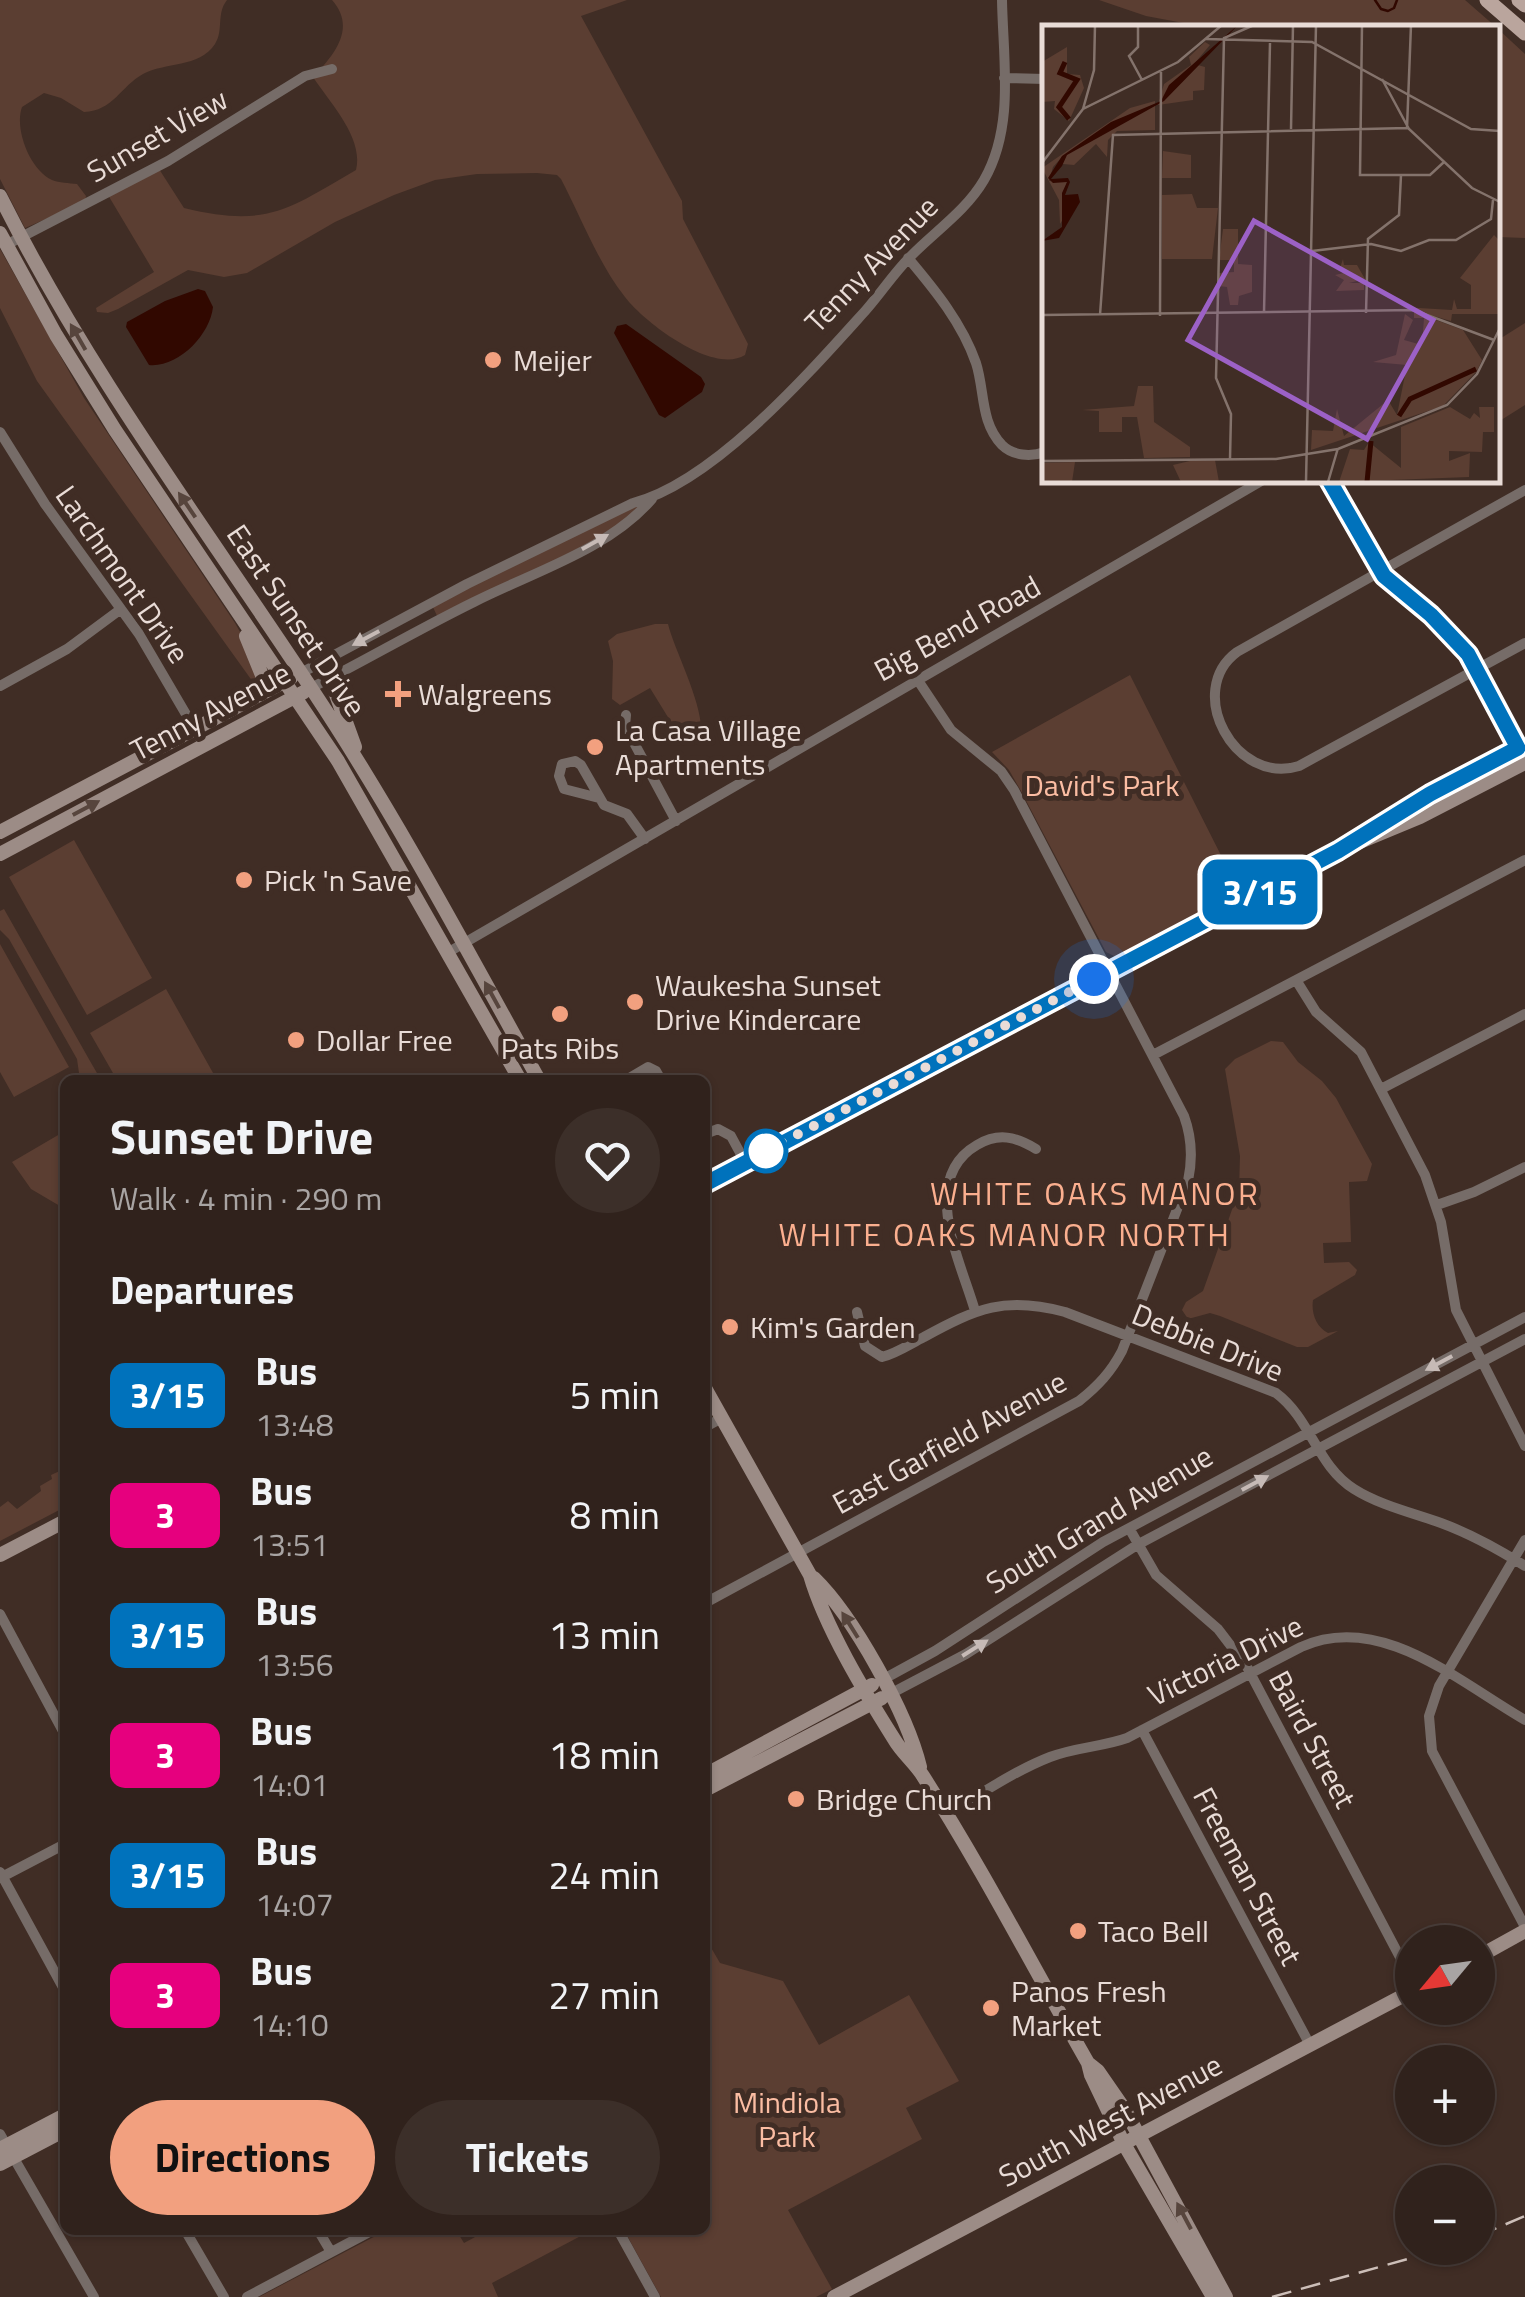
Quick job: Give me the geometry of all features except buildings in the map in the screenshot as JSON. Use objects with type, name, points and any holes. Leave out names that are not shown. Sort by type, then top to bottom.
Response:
[{"type":"main road","points":[[1487,0],[1525,33]]},
{"type":"main road","points":[[1519,0],[1525,6]]},
{"type":"main road","name":"East Sunset Drive","points":[[0,196],[129,420],[359,762],[536,1075]]},
{"type":"main road","name":"East Sunset Drive","points":[[3,239],[115,430],[352,784],[517,1075]]},
{"type":"main road","points":[[115,430],[129,420]]},
{"type":"main road","points":[[238,612],[268,690]]},
{"type":"main road","name":"Tenny Avenue","points":[[0,832],[301,673]]},
{"type":"main road","points":[[334,676],[334,689],[359,762]]},
{"type":"main road","name":"Tenny Avenue","points":[[0,854],[311,688]]},
{"type":"main road","points":[[710,1181],[1338,851],[1420,817],[1523,754]]},
{"type":"main road","points":[[710,1397],[810,1575],[818,1600],[869,1696],[946,1814],[1088,2063],[1090,2075],[1124,2144],[1213,2297]]},
{"type":"main road","points":[[0,1555],[60,1524]]},
{"type":"main road","points":[[810,1575],[830,1594],[890,1694],[911,1734],[921,1772]]},
{"type":"main road","name":"South Grand Avenue","points":[[869,1696],[882,1680]]},
{"type":"main road","name":"South Grand Avenue","points":[[710,1787],[762,1752],[820,1721],[869,1696],[890,1694]]},
{"type":"main road","name":"South Grand Avenue","points":[[710,1772],[762,1752]]},
{"type":"main road","points":[[1495,1947],[1525,1929]]},
{"type":"main road","name":"South West Avenue","points":[[834,2297],[1395,2000]]},
{"type":"main road","points":[[1088,2063],[1098,2071],[1140,2136],[1226,2297]]},
{"type":"main road","points":[[4,2150],[60,2118]]},
{"type":"main road","points":[[4,2150],[60,2132]]},
{"type":"street","name":"Tenny Avenue","points":[[311,688],[618,529],[653,498],[720,456],[756,424],[866,310],[908,258],[964,206],[984,180],[1006,116],[1002,0]]},
{"type":"street","name":"Sunset View","points":[[3,239],[21,238],[168,161],[305,76],[332,69]]},
{"type":"street","points":[[1004,78],[1042,79]]},
{"type":"street","points":[[908,258],[944,300],[976,364],[987,422],[1003,448],[1031,457],[1042,453]]},
{"type":"street","name":"Larchmont Drive","points":[[0,432],[31,484],[156,660],[204,745]]},
{"type":"street","name":"Big Bend Road","points":[[447,953],[1260,482]]},
{"type":"street","points":[[1330,482],[1381,571],[1450,633],[1477,669],[1523,754]]},
{"type":"street","points":[[1525,490],[1252,643],[1224,664],[1216,686],[1216,704],[1224,727],[1250,762],[1267,769],[1299,766],[1525,643]]},
{"type":"street","name":"Tenny Avenue","points":[[301,673],[633,503],[653,498]]},
{"type":"street","points":[[536,552],[544,568]]},
{"type":"street","points":[[431,604],[440,620]]},
{"type":"street","points":[[0,686],[67,649],[121,609]]},
{"type":"street","name":"East Garfield Avenue","points":[[710,1600],[1079,1401],[1112,1368],[1184,1194],[1192,1162],[1188,1126],[1005,775],[951,730],[918,679]]},
{"type":"street","points":[[240,705],[249,722]]},
{"type":"street","points":[[626,715],[625,726],[676,820]]},
{"type":"street","points":[[599,798],[608,808],[628,814],[645,839]]},
{"type":"street","points":[[1153,1055],[1525,860]]},
{"type":"street","points":[[1296,980],[1316,1012],[1361,1052],[1425,1174],[1437,1205],[1453,1299],[1472,1345],[1525,1446]]},
{"type":"street","points":[[1381,1089],[1525,1014]]},
{"type":"street","points":[[634,1075],[648,1067],[658,1075]]},
{"type":"street","points":[[710,1132],[718,1129],[729,1134],[745,1162]]},
{"type":"street","points":[[975,1311],[947,1214],[950,1178],[966,1152],[987,1140],[1011,1137],[1036,1149]]},
{"type":"street","points":[[1437,1205],[1525,1167]]},
{"type":"street","name":"Debbie Drive","points":[[856,1312],[865,1346],[882,1357],[990,1306],[1033,1304],[1127,1336],[1276,1394],[1293,1406],[1334,1472],[1356,1491],[1459,1530],[1520,1562]]},
{"type":"street","name":"South Grand Avenue","points":[[882,1680],[935,1651],[1128,1528],[1525,1317]]},
{"type":"street","name":"South Grand Avenue","points":[[890,1694],[966,1654],[1138,1545],[1525,1339]]},
{"type":"street","points":[[710,1424],[722,1418]]},
{"type":"street","name":"Baird Street","points":[[1128,1528],[1156,1575],[1218,1629],[1250,1672],[1395,1948]]},
{"type":"street","points":[[1525,1540],[1520,1562],[1446,1674],[1430,1710],[1432,1751],[1525,1929]]},
{"type":"street","points":[[0,1614],[60,1726]]},
{"type":"street","name":"Victoria Drive","points":[[946,1814],[1037,1762],[1070,1750],[1107,1746],[1316,1640],[1360,1636],[1397,1645],[1525,1720]]},
{"type":"street","name":"Freeman Street","points":[[1142,1730],[1310,2045]]},
{"type":"street","points":[[60,1846],[1,1876],[60,1982]]},
{"type":"street","points":[[4,2150],[94,2297]]},
{"type":"street","points":[[189,2235],[224,2297]]},
{"type":"street","points":[[321,2235],[331,2252]]},
{"type":"street","points":[[247,2297],[363,2235]]},
{"type":"street","points":[[621,2235],[655,2297]]},
{"type":"green space","points":[[0,0],[227,0],[218,39],[200,57],[143,74],[110,103],[94,111],[84,112],[44,93],[22,107],[22,137],[37,167],[52,180],[77,184],[86,196],[85,202],[25,228],[0,179]]},
{"type":"green space","points":[[332,0],[627,0],[581,16],[682,201],[683,219],[748,344],[745,355],[715,358],[698,352],[647,319],[606,270],[561,179],[537,173],[477,174],[435,180],[335,222],[247,273],[224,277],[188,270],[118,309],[97,312],[96,308],[154,272],[108,195],[159,169],[184,208],[212,214],[257,215],[293,205],[356,170],[350,133],[313,77],[335,50],[343,31],[343,21]]},
{"type":"green space","points":[[1099,0],[1465,0],[1494,25],[1194,25],[1146,16]]},
{"type":"green space","points":[[1500,31],[1525,54],[1525,238],[1500,237]]},
{"type":"green space","points":[[0,249],[84,398],[235,623],[249,648],[261,685],[258,689],[37,381],[0,308]]},
{"type":"green space","points":[[1525,323],[1525,405],[1500,421],[1500,339]]},
{"type":"green space","points":[[653,498],[618,529],[439,620],[431,603]]},
{"type":"green space","points":[[668,624],[696,701],[701,731],[699,742],[690,745],[682,740],[650,688],[620,705],[612,699],[613,661],[608,641],[617,634]]},
{"type":"green space","name":"David's Park","points":[[1130,675],[1239,891],[1116,957],[1106,952],[1021,791],[992,752]]},
{"type":"green space","points":[[74,840],[152,978],[87,1015],[9,877]]},
{"type":"green space","points":[[4,909],[98,1075],[79,1075],[77,1059],[9,939],[0,930],[0,911]]},
{"type":"green space","points":[[0,944],[69,1067],[14,1097],[0,1072]]},
{"type":"green space","points":[[166,989],[214,1075],[114,1075],[90,1033]]},
{"type":"green space","points":[[1271,1041],[1283,1042],[1336,1098],[1372,1164],[1367,1181],[1349,1182],[1351,1242],[1323,1243],[1324,1263],[1349,1262],[1357,1270],[1355,1275],[1313,1300],[1320,1327],[1328,1333],[1338,1331],[1308,1347],[1297,1347],[1210,1313],[1188,1319],[1182,1310],[1186,1302],[1203,1291],[1239,1190],[1240,1156],[1225,1069],[1235,1059]]},
{"type":"green space","points":[[60,1134],[60,1206],[31,1189],[12,1162]]},
{"type":"green space","points":[[60,1471],[60,1510],[0,1541],[0,1507],[8,1501],[17,1509],[41,1491],[40,1486],[52,1479],[51,1475]]},
{"type":"green space","name":"Mindiola Park","points":[[710,1946],[720,1963],[783,1981],[819,2045],[909,1995],[959,2081],[906,2108],[922,2139],[788,2210],[832,2289],[816,2297],[661,2297],[627,2235],[710,2235]]},
{"type":"green space","points":[[377,2235],[459,2235],[464,2243],[479,2235],[583,2235],[492,2283],[498,2297],[259,2297]]},
{"type":"shaded area","points":[[198,289],[205,291],[213,307],[206,328],[181,355],[160,365],[149,365],[126,327],[127,322],[165,301]]},
{"type":"shaded area","points":[[626,324],[701,377],[705,384],[702,392],[665,418],[659,415],[614,333],[617,326]]},
{"type":"waterway","points":[[1375,0],[1388,11],[1397,0]]},
{"type":"railway","points":[[1495,2229],[1525,2216]]},
{"type":"railway","points":[[1272,2297],[1395,2263]]},
{"type":"bus line","name":"3/15","points":[[710,1181],[1338,851],[1388,818],[1518,748],[1468,654],[1431,615],[1384,576],[1330,482]]},
{"type":"place","name":"Meijer","points":[[493,360]]},
{"type":"place","name":"Walgreens","points":[[398,694]]},
{"type":"place","name":"La Casa Village Apartments","points":[[595,747]]},
{"type":"place","name":"Pick 'n Save","points":[[244,880]]},
{"type":"place","name":"Waukesha Sunset Drive Kindercare","points":[[635,1002]]},
{"type":"place","name":"Pats Ribs","points":[[560,1014]]},
{"type":"place","name":"Dollar Free","points":[[296,1040]]},
{"type":"place","name":"Kim's Garden","points":[[730,1327]]},
{"type":"place","name":"Bridge Church","points":[[796,1799]]},
{"type":"place","name":"Taco Bell","points":[[1078,1931]]},
{"type":"place","name":"Panos Fresh Market","points":[[991,2008]]},
{"type":"district","name":"WHITE OAKS MANOR","points":[[1095,1193]]},
{"type":"district","name":"WHITE OAKS MANOR NORTH","points":[[1005,1234]]},
{"type":"route","points":[[766,1151],[1094,979]]}]
